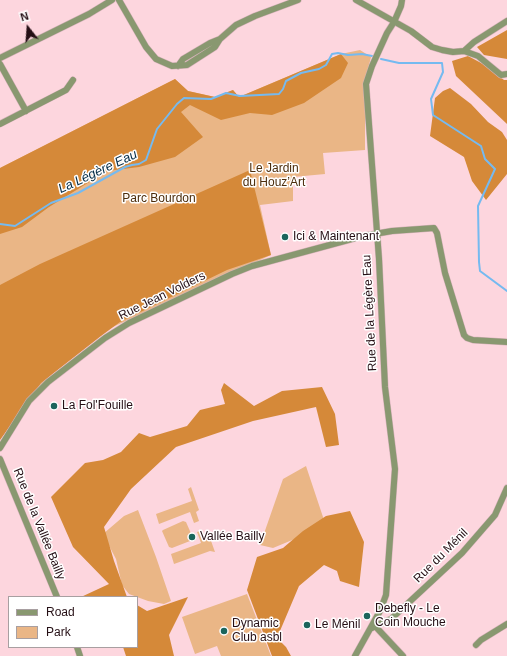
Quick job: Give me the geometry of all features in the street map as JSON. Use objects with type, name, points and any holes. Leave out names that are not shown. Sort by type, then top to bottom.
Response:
[{"type":"street","points":[[0,58],[89,14],[112,0]]},
{"type":"street","points":[[119,0],[146,47],[156,59],[172,66],[178,66],[187,65],[214,47],[220,39],[236,25],[255,16],[298,0]]},
{"type":"street","points":[[356,0],[411,31],[432,46],[453,52],[464,51],[478,56],[501,75],[507,74]]},
{"type":"street","name":"Rue de la Légère Eau","points":[[373,627],[386,595],[395,469],[385,387],[379,259],[366,84],[372,66],[387,33],[394,22],[402,0]]},
{"type":"street","points":[[464,51],[474,42],[507,21]]},
{"type":"street","points":[[0,64],[26,111]]},
{"type":"street","points":[[0,124],[66,90],[73,80]]},
{"type":"street","name":"Rue Jean Volders","points":[[0,448],[29,401],[48,382],[105,338],[129,323],[252,266],[363,236],[392,231],[436,229],[439,239],[441,259],[464,334],[467,338],[473,340],[507,342]]},
{"type":"street","name":"Rue de la Vallée Bailly","points":[[0,459],[57,596]]},
{"type":"street","name":"Rue du Ménil","points":[[373,627],[391,619],[462,553],[495,515],[507,488]]},
{"type":"street","points":[[476,645],[481,640],[507,624]]},
{"type":"street","points":[[355,656],[373,627],[404,656]]},
{"type":"green space","name":"Parc Bourdon","points":[[360,50],[371,57],[365,81],[365,150],[323,153],[325,174],[293,177],[293,201],[260,205],[271,255],[106,330],[55,370],[0,438],[0,168],[175,79],[188,91],[215,97],[233,90],[239,97],[341,54]]},
{"type":"green space","points":[[306,466],[326,526],[273,548],[260,545],[283,479]]},
{"type":"green space","points":[[191,487],[199,510],[196,512],[199,521],[194,523],[190,512],[159,524],[156,514],[192,501],[188,489]]},
{"type":"green space","points":[[138,510],[171,601],[164,604],[148,601],[138,596],[129,594],[122,585],[116,559],[103,534],[124,516]]},
{"type":"green space","points":[[183,521],[186,522],[193,538],[190,541],[172,548],[169,547],[162,531]]},
{"type":"green space","points":[[202,530],[206,539],[210,538],[215,552],[210,551],[174,564],[171,554],[201,543],[197,532]]},
{"type":"green space","name":"Dynamic Club asbl","points":[[247,594],[271,656],[221,656],[217,646],[195,654],[182,617]]},
{"type":"shaded area","points":[[507,30],[507,59],[484,55],[477,47]]},
{"type":"shaded area","points":[[341,54],[348,63],[341,78],[304,103],[272,115],[250,113],[221,120],[190,105],[181,112],[203,137],[175,157],[139,167],[107,171],[49,207],[22,227],[0,234],[0,168],[175,79],[188,91],[215,97],[233,90],[239,97]]},
{"type":"shaded area","points":[[468,56],[483,64],[504,80],[507,80],[507,124],[456,76],[452,61]]},
{"type":"shaded area","points":[[450,88],[471,104],[488,122],[502,132],[507,140],[507,174],[486,200],[472,181],[464,157],[430,136],[435,98],[443,91]]},
{"type":"shaded area","points":[[250,170],[271,255],[227,270],[120,322],[41,383],[0,440],[0,285],[40,264]]},
{"type":"shaded area","points":[[224,383],[254,406],[282,391],[322,387],[335,414],[339,445],[326,447],[316,407],[253,421],[176,447],[131,489],[104,527],[127,596],[83,596],[109,584],[73,547],[51,497],[85,463],[103,460],[121,452],[139,433],[150,437],[187,426],[200,410],[225,404],[221,390]]},
{"type":"shaded area","points":[[350,511],[364,542],[359,587],[340,581],[337,571],[324,565],[299,586],[277,638],[286,647],[291,656],[272,656],[247,590],[257,557],[283,548],[303,531],[326,516]]},
{"type":"shaded area","points":[[188,597],[169,635],[174,656],[126,656],[123,648],[138,648],[138,606],[147,611]]},
{"type":"waterway","name":"La Légère Eau","points":[[0,224],[15,226],[51,203],[78,193],[125,167],[139,164],[146,160],[157,129],[177,104],[184,98],[211,99],[226,93],[240,96],[279,94],[286,81],[301,73],[319,69],[326,65],[332,54],[362,54],[372,56]]},
{"type":"waterway","name":"La Légère Eau","points":[[381,59],[399,63],[442,63],[443,72],[431,99],[433,115],[481,146],[485,159],[495,169],[478,206],[479,262],[480,271],[507,291]]},
{"type":"place","name":"Ici & Maintenant","points":[[285,237]]},
{"type":"place","name":"La Fol'Fouille","points":[[54,406]]},
{"type":"place","name":"Vallée Bailly","points":[[192,537]]},
{"type":"place","name":"Debefly - Le Coin Mouche","points":[[367,616]]},
{"type":"place","name":"Le Ménil","points":[[307,625]]},
{"type":"place","name":"Dynamic Club asbl","points":[[224,631]]},
{"type":"park label","name":"Le Jardin du Houz’Art","points":[[274,176]]}]
